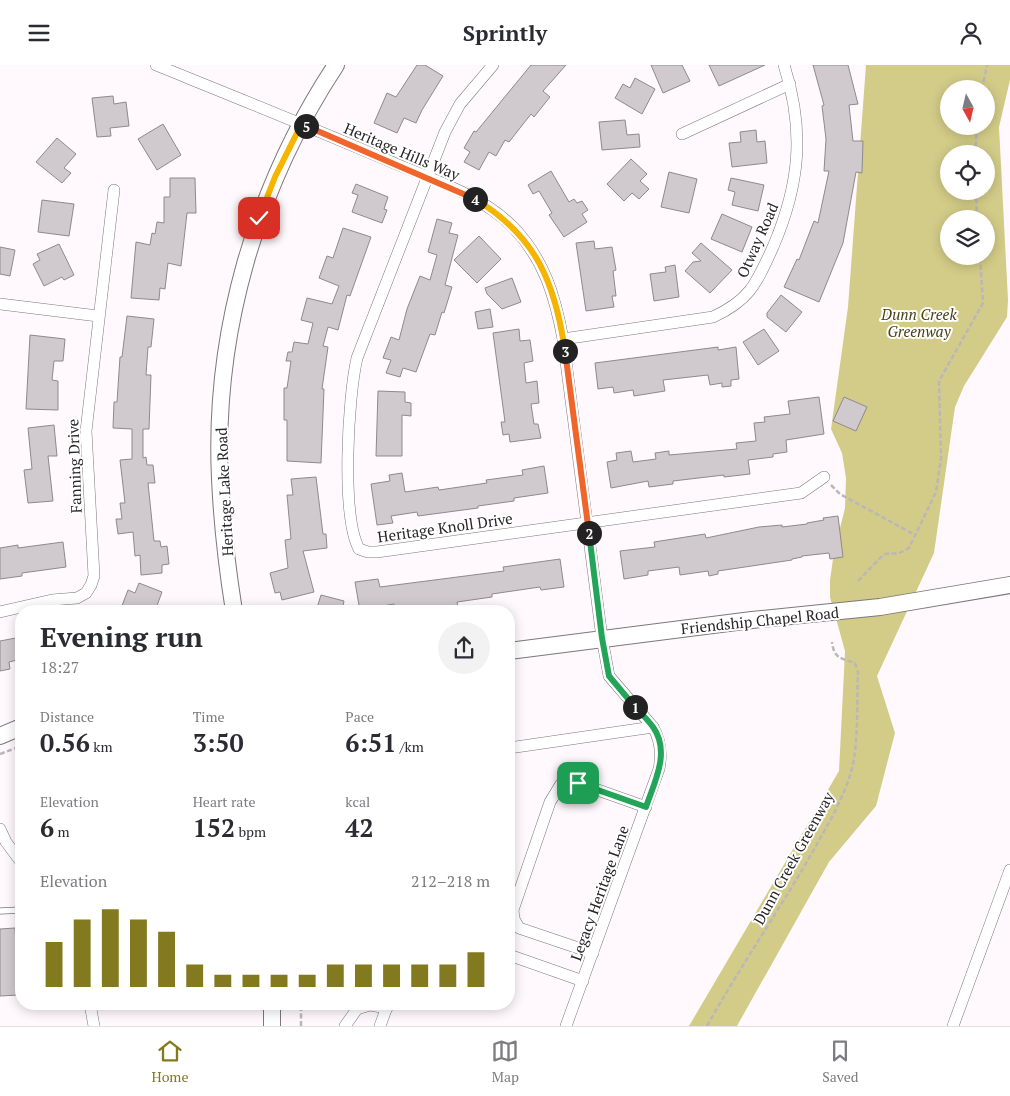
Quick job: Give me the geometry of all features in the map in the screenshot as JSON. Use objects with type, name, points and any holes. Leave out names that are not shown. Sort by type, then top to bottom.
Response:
[{"type":"main road","name":"Heritage Lake Road","points":[[233,605],[226,555],[220,477],[220,414],[227,350],[240,283],[259,218],[275,177],[301,125],[321,87],[336,65]]},
{"type":"main road","name":"Friendship Chapel Road","points":[[515,650],[752,620],[880,607],[1010,585]]},
{"type":"main road","points":[[0,736],[15,730]]},
{"type":"main road","points":[[272,1010],[272,1026]]},
{"type":"street","name":"Heritage Hills Way","points":[[156,65],[476,199],[512,227],[526,243],[549,280],[557,303],[588,522],[602,638]]},
{"type":"street","name":"Heritage Knoll Drive","points":[[493,65],[460,104],[445,131],[362,340],[352,380],[349,491],[356,543],[359,549],[368,552],[377,551],[801,493],[824,477]]},
{"type":"street","name":"Otway Road","points":[[563,339],[712,317],[732,308],[748,295],[757,281],[778,235],[788,211],[794,185],[798,146],[797,120],[784,65]]},
{"type":"street","points":[[682,134],[790,84]]},
{"type":"street","name":"Fanning Drive","points":[[33,605],[77,598],[86,593],[94,576],[86,431],[114,190]]},
{"type":"street","points":[[0,304],[98,316]]},
{"type":"street","name":"Fanning Drive","points":[[0,612],[15,609]]},
{"type":"street","name":"Legacy Heritage Lane","points":[[566,1026],[646,807],[659,769],[661,756],[658,736],[653,727],[609,676],[602,638]]},
{"type":"street","points":[[515,747],[653,727]]},
{"type":"street","points":[[515,904],[550,802],[561,784],[578,783],[646,807]]},
{"type":"street","points":[[0,829],[15,854]]},
{"type":"street","points":[[953,1026],[1010,870]]},
{"type":"street","points":[[515,921],[519,928],[593,953]]},
{"type":"street","points":[[515,957],[583,981]]},
{"type":"street","points":[[91,1010],[94,1026]]},
{"type":"street","points":[[345,1026],[355,1010]]},
{"type":"street","points":[[380,1026],[386,1010]]},
{"type":"lane","points":[[0,911],[15,910]]},
{"type":"path","points":[[984,80],[987,65]]},
{"type":"path","points":[[858,581],[884,554],[899,553],[909,549],[936,492],[940,459],[940,381],[983,303],[981,265]]},
{"type":"path","points":[[824,477],[840,494],[916,535]]},
{"type":"path","name":"Dunn Creek Greenway","points":[[707,1026],[734,978],[778,912],[829,822],[854,760],[858,672],[855,663],[837,657],[833,652],[832,642]]},
{"type":"path","points":[[0,754],[15,748]]},
{"type":"path","points":[[301,1010],[301,1026]]},
{"type":"green space","name":"Dunn Creek Greenway","points":[[866,65],[1010,65],[1010,80],[999,127],[1008,300],[1007,317],[964,386],[955,407],[934,553],[877,676],[895,733],[876,806],[829,862],[737,1026],[689,1026],[839,771],[845,651],[830,597],[830,580],[834,552],[845,508],[846,478],[842,453],[831,429],[848,307]]},
{"type":"building","points":[[417,65],[425,65],[443,76],[416,123],[404,118],[397,133],[374,123],[387,93],[396,97]]},
{"type":"building","points":[[531,65],[566,65],[543,91],[550,97],[534,117],[531,114],[509,142],[505,140],[496,156],[489,152],[479,170],[464,162],[470,152],[464,148],[474,131],[476,132]]},
{"type":"building","points":[[651,65],[682,65],[690,81],[663,93]]},
{"type":"building","points":[[709,65],[765,65],[719,86]]},
{"type":"building","points":[[813,65],[848,65],[858,104],[849,105],[853,141],[863,141],[862,173],[856,172],[843,243],[819,302],[784,287],[797,259],[799,260],[814,221],[818,223],[829,171],[824,171],[826,139],[822,106],[824,105]]},
{"type":"building","points":[[635,78],[655,89],[642,114],[615,98],[623,84],[630,88]]},
{"type":"building","points":[[113,96],[114,104],[126,102],[129,126],[110,128],[111,136],[97,137],[92,98]]},
{"type":"building","points":[[625,120],[627,135],[639,134],[640,147],[602,150],[599,122]]},
{"type":"building","points":[[163,124],[181,155],[157,170],[138,139]]},
{"type":"building","points":[[756,130],[757,142],[765,141],[767,163],[732,167],[729,143],[741,142],[740,132]]},
{"type":"building","points":[[57,138],[76,154],[64,168],[71,173],[62,183],[36,162]]},
{"type":"building","points":[[631,159],[647,174],[640,181],[649,189],[639,199],[632,193],[624,201],[607,184]]},
{"type":"building","points":[[551,171],[569,202],[574,199],[577,203],[582,201],[588,210],[582,214],[587,222],[564,237],[549,215],[552,213],[539,191],[533,194],[528,185]]},
{"type":"building","points":[[669,172],[697,179],[689,213],[661,207]]},
{"type":"building","points":[[170,178],[195,178],[196,213],[187,213],[181,266],[168,263],[165,289],[160,288],[159,300],[131,298],[136,242],[150,245],[152,233],[155,234],[157,222],[164,223],[164,197],[170,197]]},
{"type":"building","points":[[731,178],[764,185],[758,211],[732,205],[735,192],[728,190]]},
{"type":"building","points":[[356,184],[388,197],[384,209],[387,210],[382,223],[352,212],[358,195],[352,193]]},
{"type":"building","points":[[42,200],[74,204],[69,236],[38,232]]},
{"type":"building","points":[[722,214],[752,227],[742,252],[711,239]]},
{"type":"building","points":[[437,219],[452,223],[449,233],[458,235],[445,285],[452,287],[435,335],[430,334],[416,372],[403,368],[400,377],[386,373],[391,360],[383,358],[391,337],[399,340],[407,309],[420,276],[430,280],[437,255],[428,252]]},
{"type":"building","points":[[343,228],[371,237],[350,296],[347,295],[338,330],[328,327],[323,346],[328,347],[322,389],[324,389],[321,463],[287,461],[287,420],[284,420],[284,388],[287,388],[291,361],[286,361],[288,352],[292,352],[294,342],[308,344],[313,323],[301,320],[307,298],[332,304],[339,286],[319,278],[327,256],[333,258]]},
{"type":"building","points":[[479,236],[501,259],[477,283],[454,260]]},
{"type":"building","points":[[594,241],[595,249],[612,247],[616,270],[613,271],[616,296],[612,296],[614,307],[586,311],[576,243]]},
{"type":"building","points":[[701,243],[732,270],[710,293],[685,271],[693,262],[701,261],[692,253]]},
{"type":"building","points":[[59,244],[74,275],[64,280],[62,277],[44,286],[33,264],[40,260],[37,254]]},
{"type":"building","points":[[0,247],[15,250],[10,276],[0,274]]},
{"type":"building","points":[[675,265],[679,297],[654,301],[650,274],[666,272],[665,267]]},
{"type":"building","points":[[512,278],[521,302],[502,309],[487,294],[485,288]]},
{"type":"building","points":[[781,295],[802,312],[786,332],[767,317],[767,313]]},
{"type":"building","points":[[490,309],[493,327],[478,329],[475,312]]},
{"type":"building","points":[[127,316],[154,319],[151,347],[148,347],[146,375],[151,375],[149,429],[143,429],[143,458],[146,457],[147,465],[153,465],[155,483],[148,483],[154,541],[160,541],[161,547],[167,546],[169,564],[162,565],[162,573],[141,575],[140,555],[135,556],[133,532],[118,534],[116,519],[122,519],[120,503],[125,503],[120,460],[132,459],[132,429],[113,428],[114,402],[117,402],[120,357],[122,357]]},
{"type":"building","points":[[519,329],[520,341],[530,340],[533,361],[524,363],[526,383],[537,381],[539,403],[531,404],[534,424],[538,424],[541,438],[510,442],[509,434],[503,435],[501,422],[505,422],[493,333]]},
{"type":"building","points":[[764,329],[779,351],[758,365],[743,342]]},
{"type":"building","points":[[30,335],[65,339],[63,361],[54,361],[52,380],[58,381],[58,410],[26,409]]},
{"type":"building","points":[[718,347],[718,350],[736,347],[739,379],[731,380],[731,386],[722,387],[722,383],[710,385],[708,375],[663,380],[665,391],[634,396],[633,390],[614,393],[613,387],[598,389],[595,363]]},
{"type":"building","points":[[378,391],[405,392],[405,402],[411,403],[411,416],[402,415],[402,456],[376,456]]},
{"type":"building","points":[[819,397],[824,434],[786,440],[787,452],[773,454],[773,457],[748,460],[750,474],[673,481],[673,484],[649,487],[648,481],[611,488],[607,462],[617,460],[616,453],[631,451],[633,462],[656,459],[655,453],[669,451],[669,455],[737,449],[736,443],[756,441],[754,423],[765,422],[764,417],[790,414],[788,401]]},
{"type":"building","points":[[844,397],[867,407],[856,431],[833,421]]},
{"type":"building","points":[[54,425],[57,456],[48,456],[53,501],[28,503],[24,470],[32,469],[28,428]]},
{"type":"building","points":[[544,466],[548,493],[514,498],[514,501],[478,506],[478,508],[418,516],[417,512],[391,516],[393,523],[377,525],[371,484],[390,481],[389,475],[402,473],[405,492],[438,487],[439,490],[487,483],[486,480],[523,475],[522,470]]},
{"type":"building","points":[[316,477],[323,534],[326,534],[327,548],[303,551],[314,592],[282,600],[280,592],[275,593],[270,573],[288,568],[285,540],[291,539],[287,495],[293,495],[291,479]]},
{"type":"building","points":[[838,516],[843,557],[830,559],[829,553],[802,556],[792,560],[718,571],[718,574],[709,576],[708,571],[680,575],[679,567],[648,571],[648,575],[624,579],[620,551],[655,547],[654,542],[705,534],[706,538],[759,527],[807,524],[824,520],[823,518]]},
{"type":"building","points":[[63,542],[66,567],[22,573],[22,576],[0,579],[0,548],[18,545],[18,548]]},
{"type":"building","points":[[560,559],[564,587],[541,590],[540,587],[492,594],[492,597],[457,602],[458,605],[359,605],[355,582],[378,579],[380,587],[504,571],[503,567]]},
{"type":"building","points":[[139,583],[162,592],[157,605],[122,605],[128,590],[135,593]]},
{"type":"building","points":[[321,595],[344,601],[343,605],[318,605]]},
{"type":"building","points":[[15,638],[15,660],[9,662],[10,669],[0,671],[0,641]]},
{"type":"building","points":[[15,928],[15,995],[0,996],[0,929]]},
{"type":"route","points":[[259,218],[275,177],[301,125],[343,141],[476,199],[494,211],[512,227],[539,262],[549,280],[557,303],[588,522],[602,638],[609,676],[653,727],[658,736],[661,756],[659,769],[646,807],[578,783]]}]
